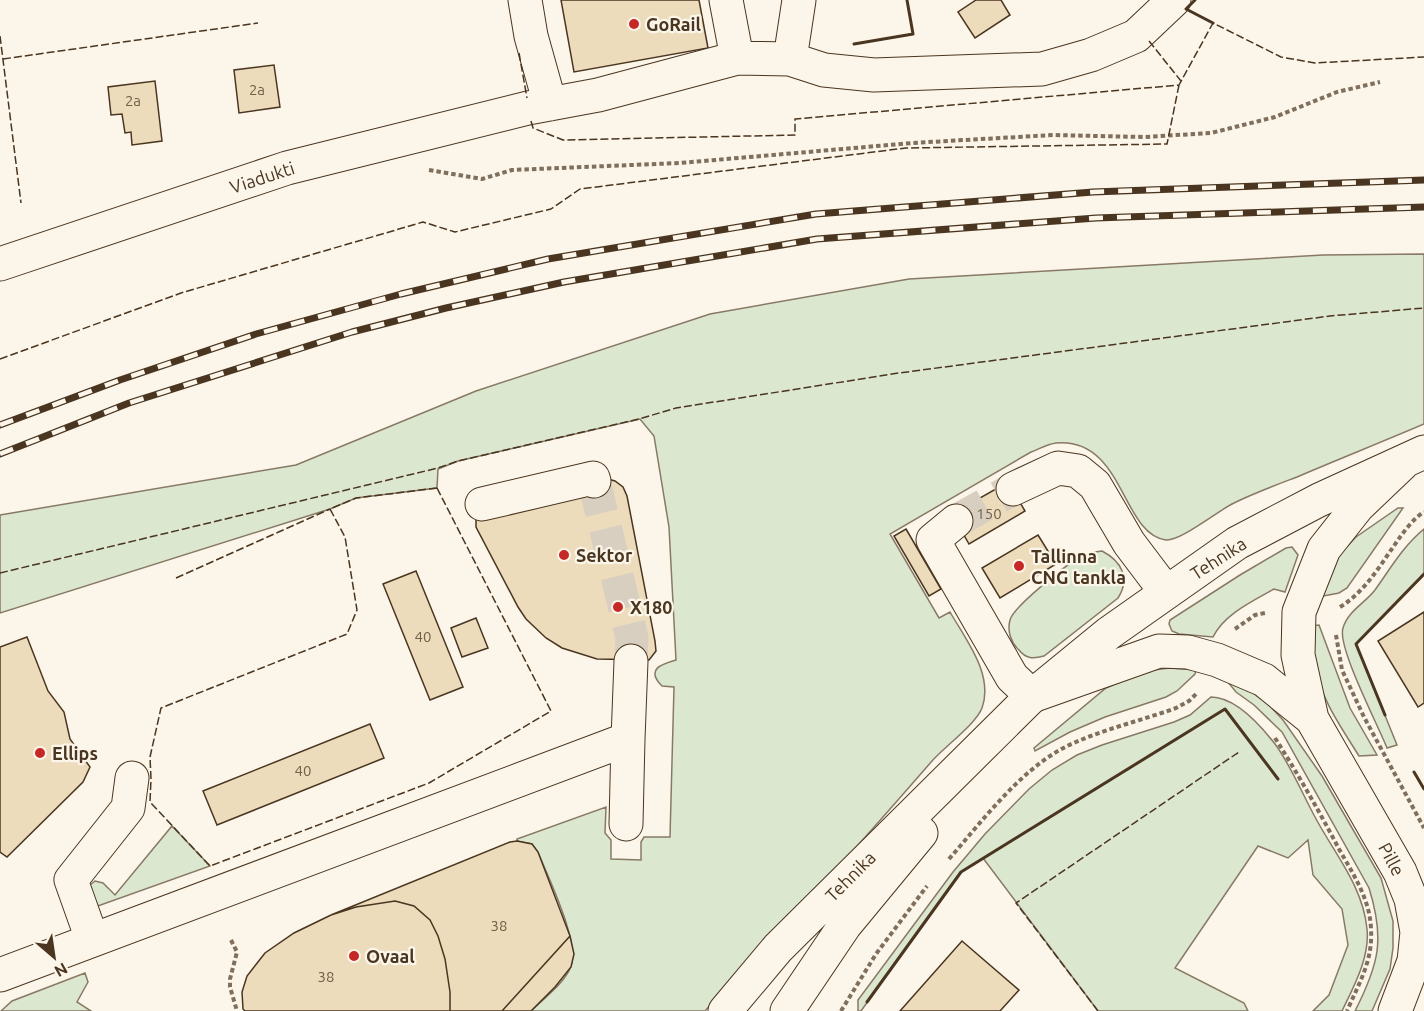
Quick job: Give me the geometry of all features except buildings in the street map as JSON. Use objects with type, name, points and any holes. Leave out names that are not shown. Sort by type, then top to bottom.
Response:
[{"type":"street","points":[[525,0],[539,106]]},
{"type":"street","points":[[726,0],[737,58]]},
{"type":"street","points":[[790,59],[799,0]]},
{"type":"street","name":"Viadukti","points":[[0,264],[287,168],[539,106],[598,95],[737,58],[790,59],[824,70],[874,75],[1042,69],[1091,55],[1136,36],[1174,0]]},
{"type":"street","name":"Tehnika","points":[[725,1011],[778,948],[1032,696],[1109,633],[1237,543],[1319,500],[1415,456]]},
{"type":"street","name":"Pille","points":[[1395,1011],[1414,961],[1417,932],[1411,899],[1400,872],[1312,719],[1298,655],[1299,612],[1324,549],[1358,506],[1415,456]]},
{"type":"street","points":[[1013,489],[1058,468],[1078,471],[1095,485],[1129,543],[1166,592]]},
{"type":"street","points":[[482,504],[593,478],[594,481]]},
{"type":"street","points":[[956,521],[933,540],[1012,677],[1032,696]]},
{"type":"street","name":"Pille","points":[[1032,696],[1159,651],[1188,652],[1217,660],[1264,680],[1312,719]]},
{"type":"street","points":[[626,824],[631,661]]},
{"type":"street","name":"Tehnika","points":[[787,1011],[845,925],[1032,696]]},
{"type":"street","points":[[0,975],[628,739]]},
{"type":"street","points":[[92,939],[71,880],[128,808],[132,778]]},
{"type":"path","points":[[418,168],[482,179],[512,170],[680,163],[912,143],[1053,135],[1144,137],[1211,133],[1275,117],[1336,92],[1380,82]]},
{"type":"path","points":[[945,863],[1031,770],[1075,742],[1176,708],[1189,701],[1204,684],[1232,632],[1255,615],[1274,610],[1326,612],[1353,599],[1364,589],[1405,530],[1424,512]]},
{"type":"path","points":[[1336,630],[1342,670],[1364,717],[1424,828]]},
{"type":"path","points":[[1268,730],[1275,737],[1308,790],[1356,877],[1368,909],[1371,929],[1366,970],[1347,1011]]},
{"type":"path","points":[[841,1011],[876,954],[931,881]]},
{"type":"path","points":[[231,940],[237,952],[231,970],[230,987],[237,1011]]},
{"type":"green space","points":[[1424,254],[1424,424],[1242,499],[1173,539],[1166,540],[1151,534],[1139,521],[1109,469],[1096,455],[1078,445],[1056,443],[1031,452],[890,534],[939,618],[950,612],[977,658],[984,683],[985,696],[982,708],[967,728],[932,761],[825,882],[705,1011],[531,1011],[564,978],[571,966],[573,955],[562,909],[538,852],[532,844],[517,841],[517,839],[606,807],[605,833],[611,840],[611,859],[641,860],[641,842],[644,837],[670,837],[674,687],[662,686],[655,675],[657,668],[676,660],[669,527],[654,436],[640,419],[458,461],[438,469],[437,488],[356,498],[330,509],[0,613],[0,515],[296,465],[476,391],[710,314],[909,279],[1323,255]]},
{"type":"green space","points":[[1398,508],[1403,508],[1347,588],[1339,593],[1318,597],[1337,557],[1356,537]]},
{"type":"green space","points":[[1424,529],[1424,574],[1356,644],[1397,745],[1387,748],[1346,652],[1343,628],[1353,612],[1371,595],[1404,550]]},
{"type":"green space","points":[[1292,547],[1298,555],[1285,592],[1274,589],[1248,603],[1224,621],[1213,637],[1179,634],[1172,631],[1170,620],[1240,575],[1286,548]]},
{"type":"green space","points":[[1102,551],[1119,565],[1122,571],[1124,584],[1118,598],[1044,656],[1033,658],[1024,655],[1010,636],[1009,624],[1013,614],[1073,561],[1093,552]]},
{"type":"green space","points":[[1319,625],[1350,708],[1377,755],[1359,756],[1326,700],[1313,658],[1312,626]]},
{"type":"green space","points":[[1170,668],[1196,670],[1195,674],[1177,691],[1166,697],[1105,717],[1035,751],[1034,748],[1106,688],[1145,671]]},
{"type":"green space","points":[[1227,681],[1246,688],[1268,704],[1283,720],[1322,776],[1381,878],[1393,921],[1393,948],[1390,969],[1372,1011],[1355,1011],[1370,979],[1377,951],[1377,922],[1369,888],[1282,732],[1254,705],[1236,692]]},
{"type":"green space","points":[[1211,697],[1229,702],[1247,714],[1281,752],[1310,808],[1347,870],[1360,898],[1367,929],[1366,950],[1364,961],[1342,1011],[1313,1011],[1329,995],[1348,945],[1342,909],[1313,875],[1308,840],[1288,858],[1258,846],[1175,968],[1244,1003],[1248,1011],[1098,1011],[983,858],[961,872],[861,1011],[858,1011],[858,1000],[953,872],[985,834],[1029,789],[1052,770],[1077,755],[1174,722],[1190,715]]},
{"type":"green space","points":[[172,826],[210,866],[95,907],[90,885],[95,881],[103,883],[115,895]]},
{"type":"green space","points":[[85,973],[88,982],[77,1002],[91,1011],[1,1011],[12,1001]]},
{"type":"tunnel","points":[[594,481],[632,638],[631,661]]},
{"type":"tunnel","points":[[956,521],[1013,489]]},
{"type":"railway","points":[[0,425],[120,380],[256,334],[401,294],[548,259],[816,214],[1093,192],[1424,180]]},
{"type":"railway","points":[[0,454],[129,403],[352,332],[564,282],[817,239],[1096,218],[1424,207]]},
{"type":"fence","points":[[3,59],[258,23]]},
{"type":"fence","points":[[531,121],[533,128],[563,140],[795,135],[795,119],[1179,85],[1213,23],[1281,57],[1315,63],[1424,57]]},
{"type":"fence","points":[[0,36],[21,203]]},
{"type":"fence","points":[[1149,41],[1181,81]]},
{"type":"fence","points":[[519,53],[527,98]]},
{"type":"fence","points":[[0,359],[181,293],[423,222],[455,232],[551,209],[580,189],[906,148],[1167,144],[1179,85]]},
{"type":"fence","points":[[0,573],[639,419],[676,408],[899,373],[1330,316],[1424,308]]},
{"type":"fence","points":[[437,488],[551,711],[429,783],[210,866],[150,802],[150,757],[161,708],[347,634],[357,610],[345,537],[330,509],[356,498],[437,488]]},
{"type":"fence","points":[[176,578],[330,509]]},
{"type":"fence","points":[[1098,1011],[1016,903],[1239,752]]},
{"type":"wall","points":[[854,44],[913,34],[907,0]]},
{"type":"wall","points":[[1195,0],[1186,9],[1213,23]]},
{"type":"wall","points":[[1385,715],[1356,644],[1424,574]]},
{"type":"wall","points":[[867,1002],[961,872],[1225,709],[1278,779]]},
{"type":"wall","points":[[1414,772],[1424,789]]},
{"type":"place","name":"GoRail","points":[[634,24]]},
{"type":"place","name":"Sektor","points":[[564,555]]},
{"type":"place","name":"Tallinna CNG tankla","points":[[1019,566]]},
{"type":"place","name":"X180","points":[[618,607]]},
{"type":"place","name":"Ellips","points":[[40,753]]},
{"type":"place","name":"Ovaal","points":[[354,956]]}]
